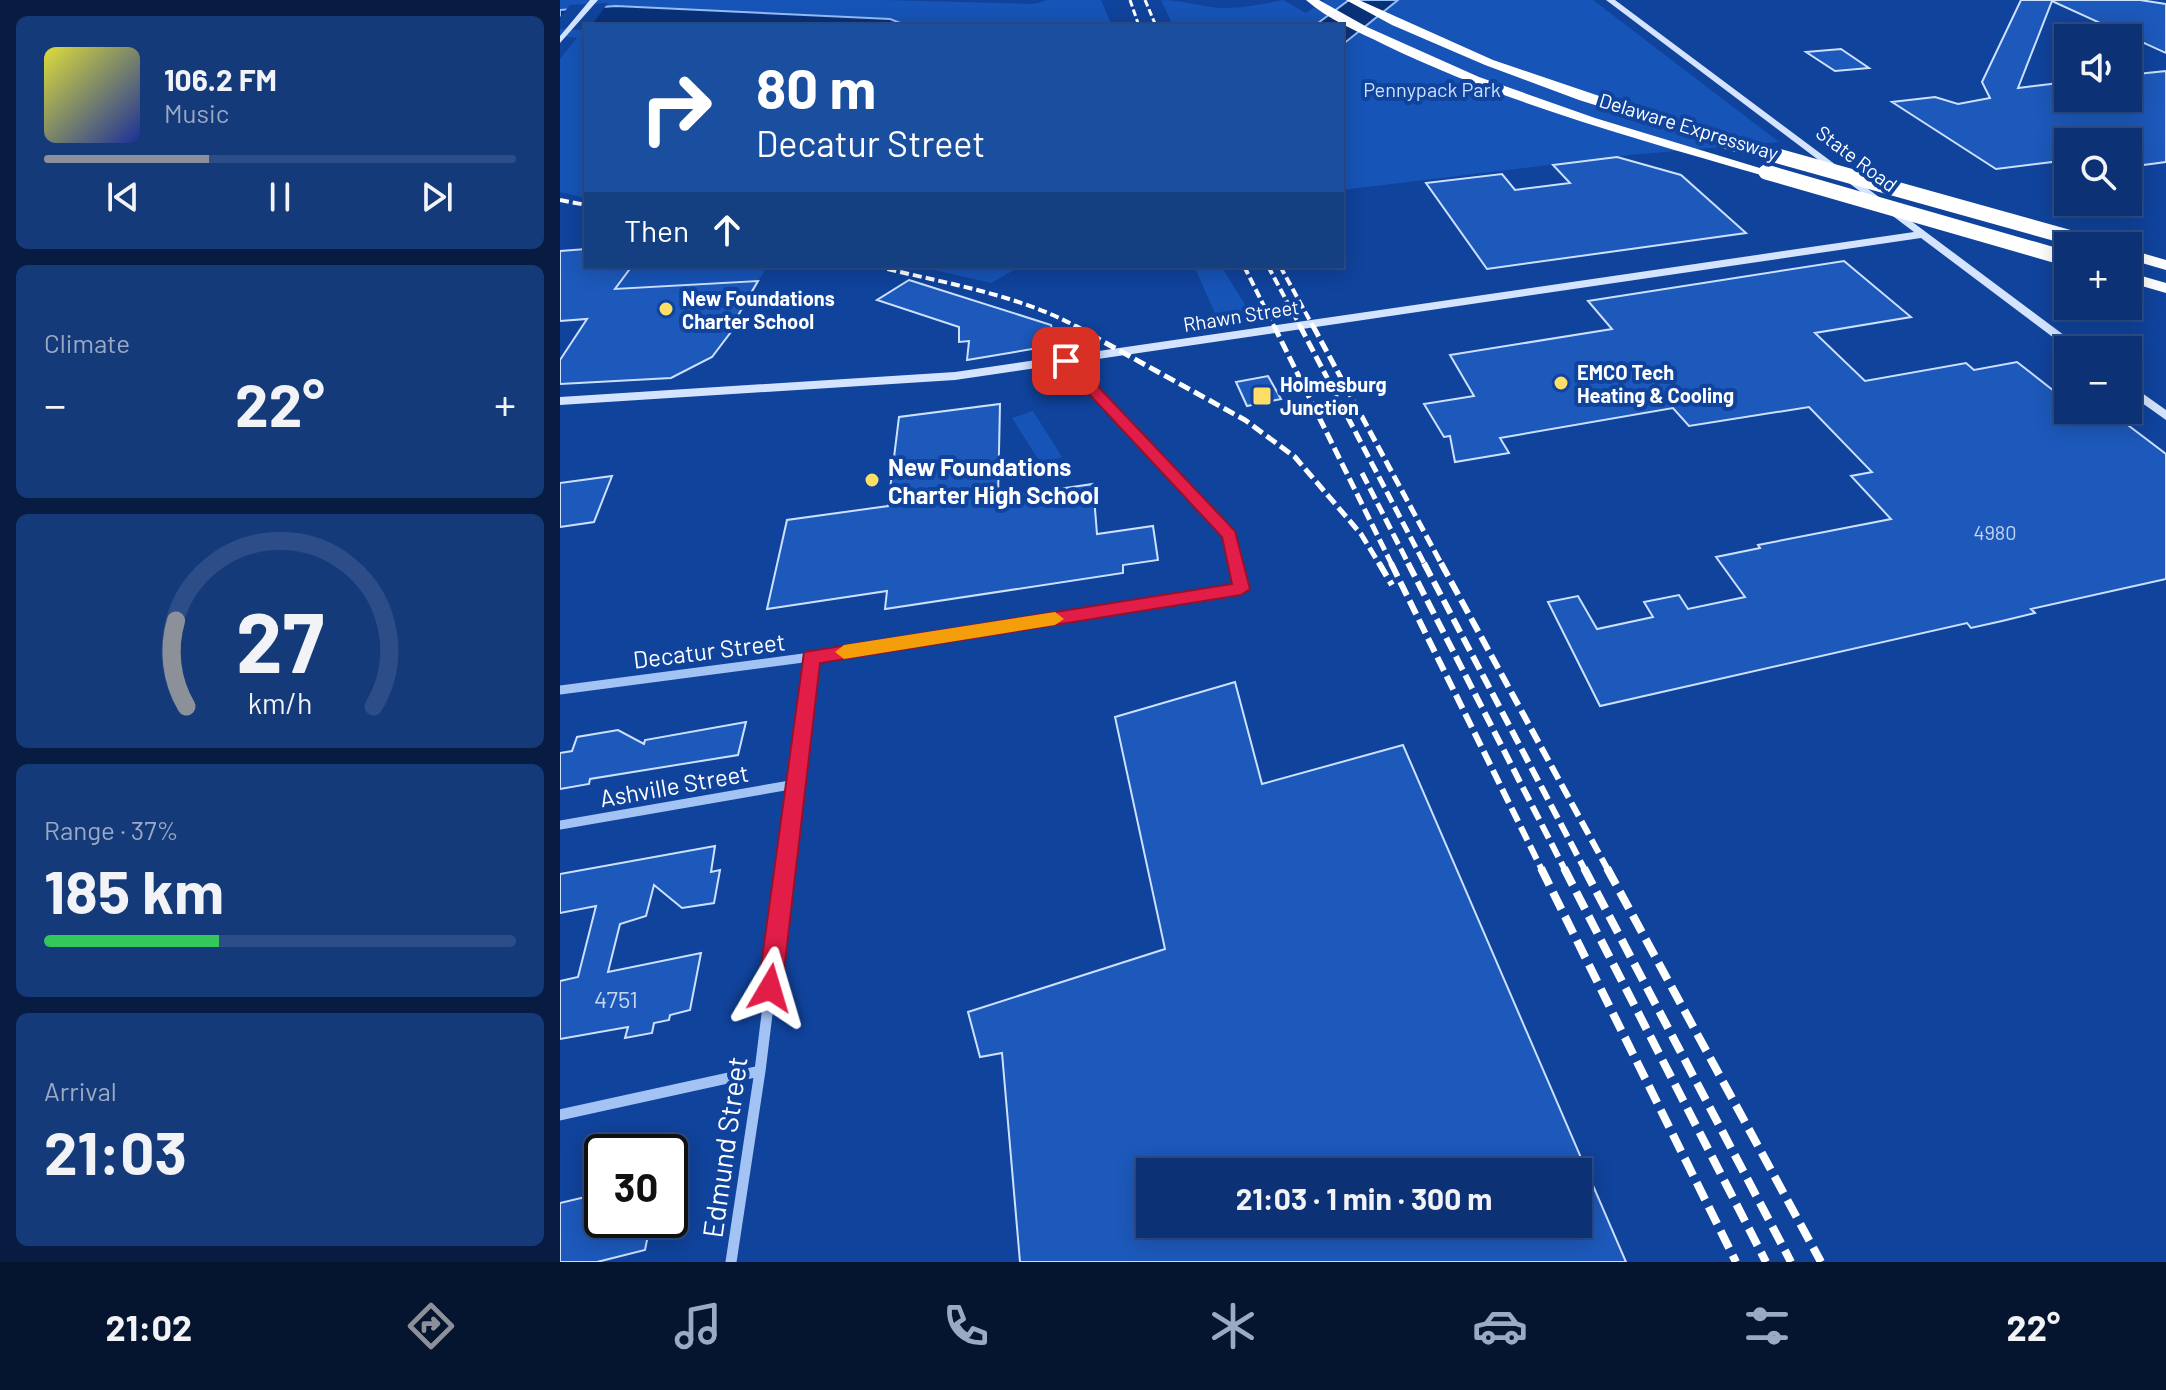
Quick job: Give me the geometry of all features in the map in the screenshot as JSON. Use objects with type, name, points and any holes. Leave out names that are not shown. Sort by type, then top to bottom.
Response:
[{"type":"highway","name":"Delaware Expressway","points":[[1311,0],[1404,48],[1557,108],[2054,255]]},
{"type":"highway","name":"Delaware Expressway","points":[[1351,0],[1421,35],[1578,96],[1728,142],[2054,233]]},
{"type":"highway","points":[[2142,258],[2166,265]]},
{"type":"highway","points":[[2142,281],[2166,288]]},
{"type":"main road","points":[[560,41],[594,0]]},
{"type":"main road","name":"State Road","points":[[1610,0],[2060,336]]},
{"type":"main road","name":"Rhawn Street","points":[[560,401],[955,376],[1925,234]]},
{"type":"main road","points":[[2142,398],[2166,416]]},
{"type":"street","name":"Decatur Street","points":[[560,690],[811,657],[1241,589],[1230,535],[1066,361]]},
{"type":"street","name":"Edmund Street","points":[[731,1262],[760,1071],[811,657]]},
{"type":"street","name":"Ashville Street","points":[[560,825],[796,784]]},
{"type":"street","points":[[560,1115],[760,1071]]},
{"type":"green space","points":[[560,0],[884,0],[1034,4],[1048,0],[1101,0],[1111,24],[584,24],[584,198],[560,192],[560,59],[577,38],[560,36]]},
{"type":"green space","name":"Pennypack Park","points":[[1161,0],[1226,8],[1283,0],[1306,13],[1325,0],[1593,0],[1779,142],[1630,155],[1344,190],[1344,24],[1172,24]]},
{"type":"green space","points":[[631,268],[751,268],[765,271],[758,281],[615,289]]},
{"type":"green space","points":[[926,268],[1017,268],[991,283]]},
{"type":"green space","points":[[1195,268],[1222,268],[1252,316],[1219,322]]},
{"type":"green space","points":[[1033,411],[1062,457],[1041,464],[1012,418]]},
{"type":"shaded area","points":[[1349,0],[1398,0],[1344,43],[1344,24],[1317,24]]},
{"type":"shaded area","points":[[616,6],[890,19],[903,24],[584,24],[584,28],[560,28],[560,10]]},
{"type":"pier","points":[[608,3],[592,24],[584,24],[584,30],[560,29],[560,17],[570,5]]},
{"type":"building","points":[[2021,0],[2140,0],[2166,4],[2166,53],[2142,42],[2142,24],[2102,24],[2052,1],[2018,88],[2054,84],[2054,112],[2142,112],[2142,74],[2166,71],[2166,162],[2142,165],[2142,128],[2054,128],[2054,162],[1996,169],[1892,102],[1935,97],[1958,104],[1990,98],[1982,82]]},
{"type":"building","points":[[1841,49],[1869,68],[1835,71],[1806,52]]},
{"type":"building","points":[[1617,157],[1681,175],[1746,233],[1487,269],[1426,183],[1502,174],[1515,190],[1570,183],[1553,165]]},
{"type":"building","name":"New Foundations Charter School","points":[[584,249],[584,268],[631,268],[615,289],[758,281],[733,324],[737,324],[712,357],[671,378],[560,384],[560,360],[587,319],[560,321],[560,251]]},
{"type":"building","points":[[1844,261],[1911,317],[1815,333],[1865,381],[1966,363],[1974,370],[2017,362],[2054,391],[2054,424],[2126,424],[2166,454],[2166,579],[2031,609],[2035,613],[1971,628],[1967,623],[1600,706],[1548,602],[1578,596],[1597,629],[1653,617],[1644,602],[1679,595],[1688,609],[1745,597],[1716,557],[1760,548],[1758,545],[1891,519],[1851,476],[1872,472],[1809,407],[1689,426],[1673,408],[1500,438],[1509,453],[1455,462],[1450,436],[1444,437],[1424,404],[1474,396],[1450,355],[1612,329],[1588,301]]},
{"type":"building","points":[[909,280],[1051,325],[1056,345],[967,360],[969,341],[959,342],[959,327],[877,300]]},
{"type":"building","points":[[1268,376],[1281,399],[1247,406],[1236,382]]},
{"type":"building","name":"New Foundations Charter High School","points":[[1000,404],[998,498],[1093,484],[1097,534],[1153,526],[1158,560],[1123,565],[1123,573],[885,609],[887,591],[767,609],[787,520],[888,506],[899,417]]},
{"type":"building","points":[[612,476],[594,522],[560,527],[560,483]]},
{"type":"building","points":[[1235,682],[1262,784],[1403,745],[1581,1158],[1136,1158],[1136,1238],[1592,1238],[1592,1183],[1626,1262],[1020,1262],[1002,1053],[980,1057],[968,1012],[1165,949],[1115,717]]},
{"type":"building","points":[[746,722],[738,755],[590,779],[589,784],[560,789],[560,753],[572,751],[577,737],[618,730],[644,744],[645,740]]},
{"type":"building","points":[[715,846],[711,872],[720,870],[714,903],[682,908],[654,885],[646,916],[620,924],[608,972],[701,953],[690,1010],[654,1023],[652,1033],[625,1038],[628,1027],[560,1039],[560,981],[578,977],[596,906],[560,913],[560,874]]},
{"type":"building","points":[[584,1197],[584,1238],[647,1238],[645,1250],[597,1262],[560,1262],[560,1203]]},
{"type":"railway","points":[[1130,0],[1138,24]]},
{"type":"railway","points":[[1145,0],[1155,24]]},
{"type":"railway","points":[[560,200],[584,205]]},
{"type":"railway","points":[[884,268],[1006,298],[1079,328]]},
{"type":"railway","points":[[1245,268],[1274,326]]},
{"type":"railway","points":[[1269,268],[1301,328]]},
{"type":"railway","points":[[1281,268],[1314,328]]},
{"type":"railway","points":[[1075,326],[1245,420],[1295,457],[1361,534],[1380,565]]},
{"type":"railway","points":[[1274,326],[1392,565]]},
{"type":"railway","points":[[1300,326],[1425,565]]},
{"type":"railway","points":[[1313,326],[1442,565]]},
{"type":"railway","points":[[1362,473],[1409,565]]},
{"type":"railway","points":[[1379,563],[1392,585]]},
{"type":"railway","points":[[1391,563],[1542,870]]},
{"type":"railway","points":[[1408,563],[1565,870]]},
{"type":"railway","points":[[1424,563],[1585,870]]},
{"type":"railway","points":[[1441,563],[1608,870]]},
{"type":"railway","points":[[1541,868],[1736,1262]]},
{"type":"railway","points":[[1564,868],[1766,1262]]},
{"type":"railway","points":[[1584,868],[1791,1262]]},
{"type":"railway","points":[[1607,868],[1821,1262]]},
{"type":"slow traffic","points":[[844,652],[1055,619]]},
{"type":"place","name":"New Foundations Charter School","points":[[666,309]]},
{"type":"place","name":"EMCO Tech Heating & Cooling","points":[[1561,383]]},
{"type":"place","name":"Holmesburg Junction","points":[[1262,396]]},
{"type":"place","name":"New Foundations Charter High School","points":[[872,480]]},
{"type":"route","points":[[770,988],[811,657],[1241,589],[1230,535],[1066,361]]}]
